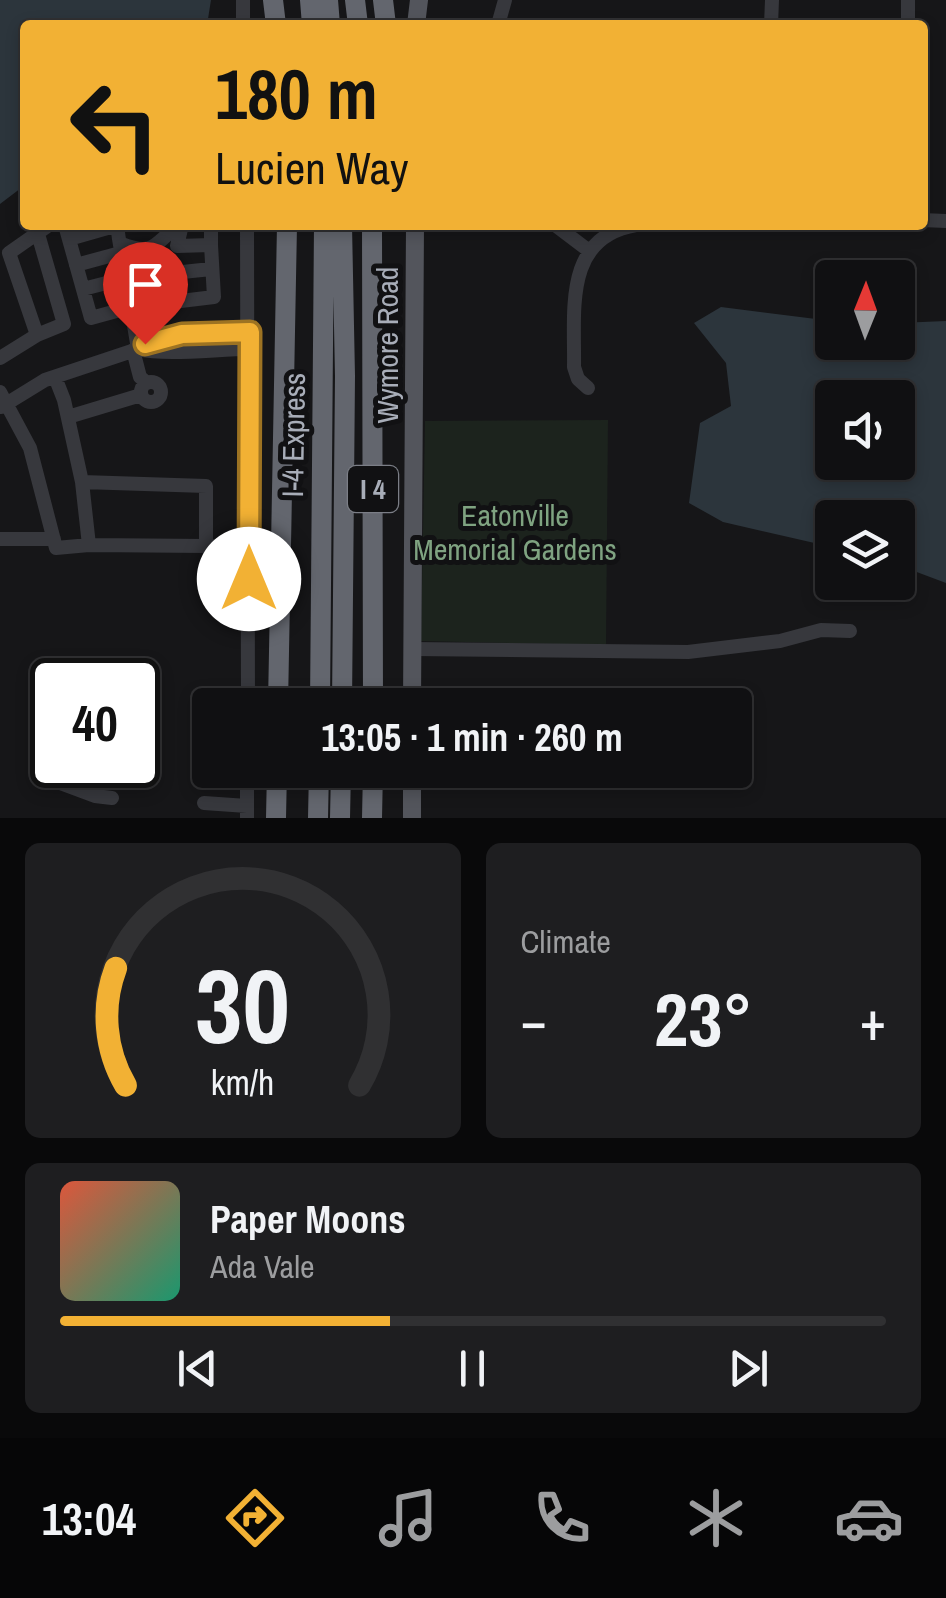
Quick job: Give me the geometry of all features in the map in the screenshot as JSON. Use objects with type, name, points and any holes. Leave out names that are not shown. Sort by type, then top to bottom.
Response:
[{"type":"highway","points":[[278,688],[288,230]]},
{"type":"highway","name":"I-4 Express","points":[[320,688],[324,230]]},
{"type":"highway","name":"I-4 Express","points":[[342,230],[342,688]]},
{"type":"highway","name":"I 4","points":[[372,230],[373,688]]},
{"type":"highway","points":[[373,320],[382,284],[384,230]]},
{"type":"highway","points":[[276,818],[277,788]]},
{"type":"highway","points":[[341,788],[342,818]]},
{"type":"highway","points":[[372,788],[372,818]]},
{"type":"main road","name":"Wymore Road","points":[[412,688],[415,230]]},
{"type":"main road","points":[[412,788],[412,818]]},
{"type":"street","points":[[36,335],[10,253],[42,230]]},
{"type":"street","points":[[0,358],[36,335],[64,324],[43,230]]},
{"type":"street","points":[[68,417],[144,389],[117,230]]},
{"type":"street","points":[[76,265],[123,248],[149,249],[174,230]]},
{"type":"street","points":[[179,230],[176,246],[211,245]]},
{"type":"street","points":[[67,232],[91,318],[130,308],[214,297],[211,230]]},
{"type":"street","points":[[247,230],[248,688]]},
{"type":"street","points":[[562,230],[588,250]]},
{"type":"street","points":[[588,388],[578,379],[574,367],[579,270],[588,250],[606,236],[622,230]]},
{"type":"street","points":[[82,289],[126,278],[212,269]]},
{"type":"street","points":[[249,547],[56,548],[30,448],[2,401],[154,340],[182,334],[250,332]]},
{"type":"street","points":[[135,349],[158,354],[188,349],[250,348]]},
{"type":"street","points":[[54,377],[68,417],[82,482],[90,545]]},
{"type":"street","points":[[82,482],[206,486],[206,546]]},
{"type":"street","points":[[0,539],[54,540]]},
{"type":"street","points":[[412,649],[688,652],[780,641],[821,630],[850,631]]},
{"type":"street","points":[[74,788],[112,798]]},
{"type":"street","points":[[204,803],[247,812]]},
{"type":"green space","name":"Eatonville Memorial Gardens","points":[[608,420],[606,645],[421,641],[425,421]]},
{"type":"shaded area","points":[[0,0],[211,0],[208,20],[20,20],[20,189],[0,204]]},
{"type":"shaded area","points":[[721,307],[815,319],[815,360],[915,360],[915,322],[946,321],[946,583],[915,571],[915,500],[815,500],[815,543],[723,522],[689,503],[700,423],[731,406],[726,363],[694,323]]},
{"type":"route","points":[[145,344],[182,334],[250,332],[249,579]]}]
